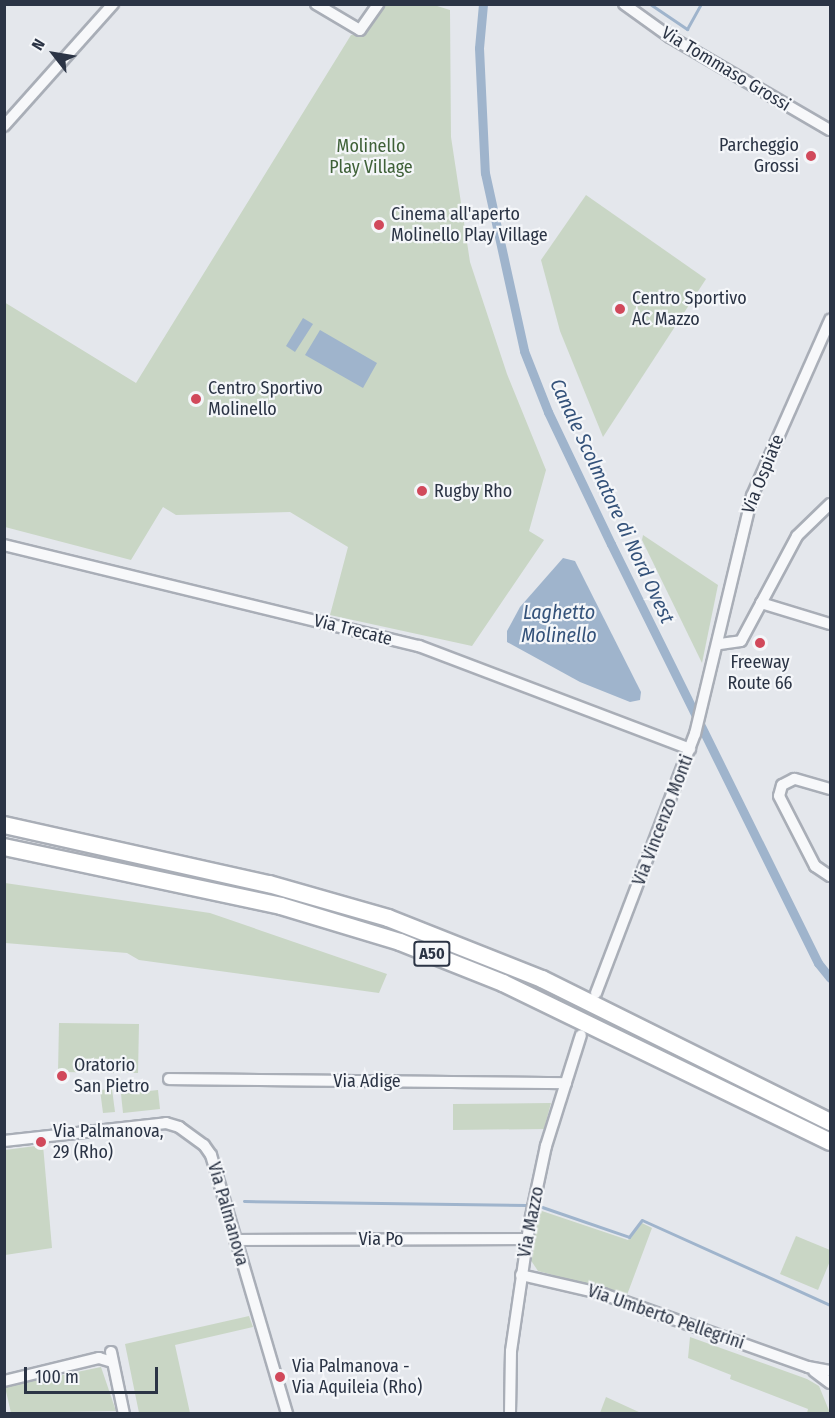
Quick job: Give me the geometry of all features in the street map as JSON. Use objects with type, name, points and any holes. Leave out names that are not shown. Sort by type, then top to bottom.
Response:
[{"type":"highway","name":"A50","points":[[4,825],[269,884],[388,918],[542,980],[831,1122]]},
{"type":"highway","name":"A50","points":[[4,847],[282,906],[400,942],[503,983],[831,1142]]},
{"type":"street","points":[[7,118],[113,4]]},
{"type":"street","points":[[316,4],[360,30],[378,4]]},
{"type":"street","name":"Via Tommaso Grossi","points":[[624,4],[670,37],[831,130]]},
{"type":"street","name":"Via Ospiate","points":[[720,640],[752,496],[831,320]]},
{"type":"street","points":[[720,640],[732,645],[742,639],[802,528],[831,504]]},
{"type":"street","name":"Via Trecate","points":[[4,545],[419,646],[690,749]]},
{"type":"street","points":[[761,603],[831,624]]},
{"type":"street","name":"Via Vincenzo Monti","points":[[596,993],[696,734],[720,640]]},
{"type":"street","points":[[831,789],[794,779],[779,788],[779,796],[814,866],[831,876]]},
{"type":"street","name":"Via Mazzo","points":[[510,1413],[511,1351],[521,1275],[546,1146],[580,1035]]},
{"type":"street","name":"Via Adige","points":[[169,1079],[566,1083]]},
{"type":"street","name":"Via Palmanova","points":[[4,1141],[166,1123],[179,1127],[194,1136],[211,1155],[287,1413]]},
{"type":"street","name":"Via Po","points":[[235,1240],[528,1239]]},
{"type":"street","name":"Via Umberto Pellegrini","points":[[521,1275],[603,1294],[808,1367]]},
{"type":"street","points":[[4,1381],[99,1358],[112,1357],[124,1413]]},
{"type":"street","points":[[808,1367],[831,1371]]},
{"type":"street","points":[[808,1367],[831,1383]]},
{"type":"green space","name":"Molinello Play Village","points":[[385,5],[434,5],[450,10],[451,137],[470,262],[507,374],[546,470],[529,531],[544,540],[472,646],[330,615],[348,547],[290,512],[176,515],[163,507],[131,560],[5,527],[4,302],[136,383],[351,35],[365,34]]},
{"type":"green space","name":"Centro Sportivo AC Mazzo","points":[[586,195],[706,279],[603,437],[560,331],[541,260]]},
{"type":"green space","points":[[643,535],[718,585],[702,663],[642,540]]},
{"type":"green space","points":[[5,883],[210,913],[387,974],[379,993],[139,960],[127,953],[5,943]]},
{"type":"green space","points":[[59,1023],[139,1024],[138,1073],[58,1072]]},
{"type":"green space","points":[[112,1089],[115,1112],[103,1113],[100,1090]]},
{"type":"green space","points":[[158,1090],[160,1109],[123,1113],[121,1094]]},
{"type":"green space","points":[[551,1103],[544,1129],[453,1130],[453,1104]]},
{"type":"green space","points":[[43,1145],[52,1248],[5,1255],[5,1150]]},
{"type":"green space","points":[[536,1209],[628,1240],[642,1223],[652,1228],[627,1295],[538,1271],[528,1256]]},
{"type":"green space","points":[[796,1236],[830,1250],[830,1261],[818,1290],[780,1274]]},
{"type":"green space","points":[[249,1316],[253,1327],[175,1345],[190,1413],[139,1413],[125,1344]]},
{"type":"green space","points":[[690,1337],[807,1379],[819,1386],[830,1413],[807,1413],[808,1409],[730,1379],[731,1375],[688,1358]]},
{"type":"green space","points":[[101,1367],[116,1411],[11,1413],[5,1387]]},
{"type":"green space","points":[[606,1397],[641,1413],[600,1413]]},
{"type":"water","points":[[303,318],[313,324],[295,352],[286,346]]},
{"type":"water","points":[[320,330],[377,363],[363,388],[305,355]]},
{"type":"water","name":"Laghetto Molinello","points":[[563,558],[575,561],[641,692],[640,700],[630,702],[580,682],[507,642],[507,631],[520,607]]},
{"type":"waterway","name":"Canale Scolmatore di Nord Ovest","points":[[483,4],[479,48],[485,173],[524,351],[548,412],[611,544],[818,963],[830,978]]},
{"type":"waterway","points":[[650,4],[687,29],[701,4]]},
{"type":"waterway","points":[[244,1201],[526,1205]]},
{"type":"waterway","points":[[542,1207],[629,1237],[642,1220],[830,1305]]},
{"type":"place","name":"Parcheggio Grossi","points":[[811,156]]},
{"type":"place","name":"Cinema all'aperto Molinello Play Village","points":[[379,225]]},
{"type":"place","name":"Centro Sportivo AC Mazzo","points":[[620,309]]},
{"type":"place","name":"Centro Sportivo Molinello","points":[[196,399]]},
{"type":"place","name":"Rugby Rho","points":[[422,491]]},
{"type":"place","name":"Freeway Route 66","points":[[760,643]]},
{"type":"place","name":"Oratorio San Pietro","points":[[62,1076]]},
{"type":"place","name":"Via Palmanova, 29 (Rho)","points":[[41,1142]]},
{"type":"place","name":"Via Palmanova - Via Aquileia (Rho)","points":[[280,1377]]}]
